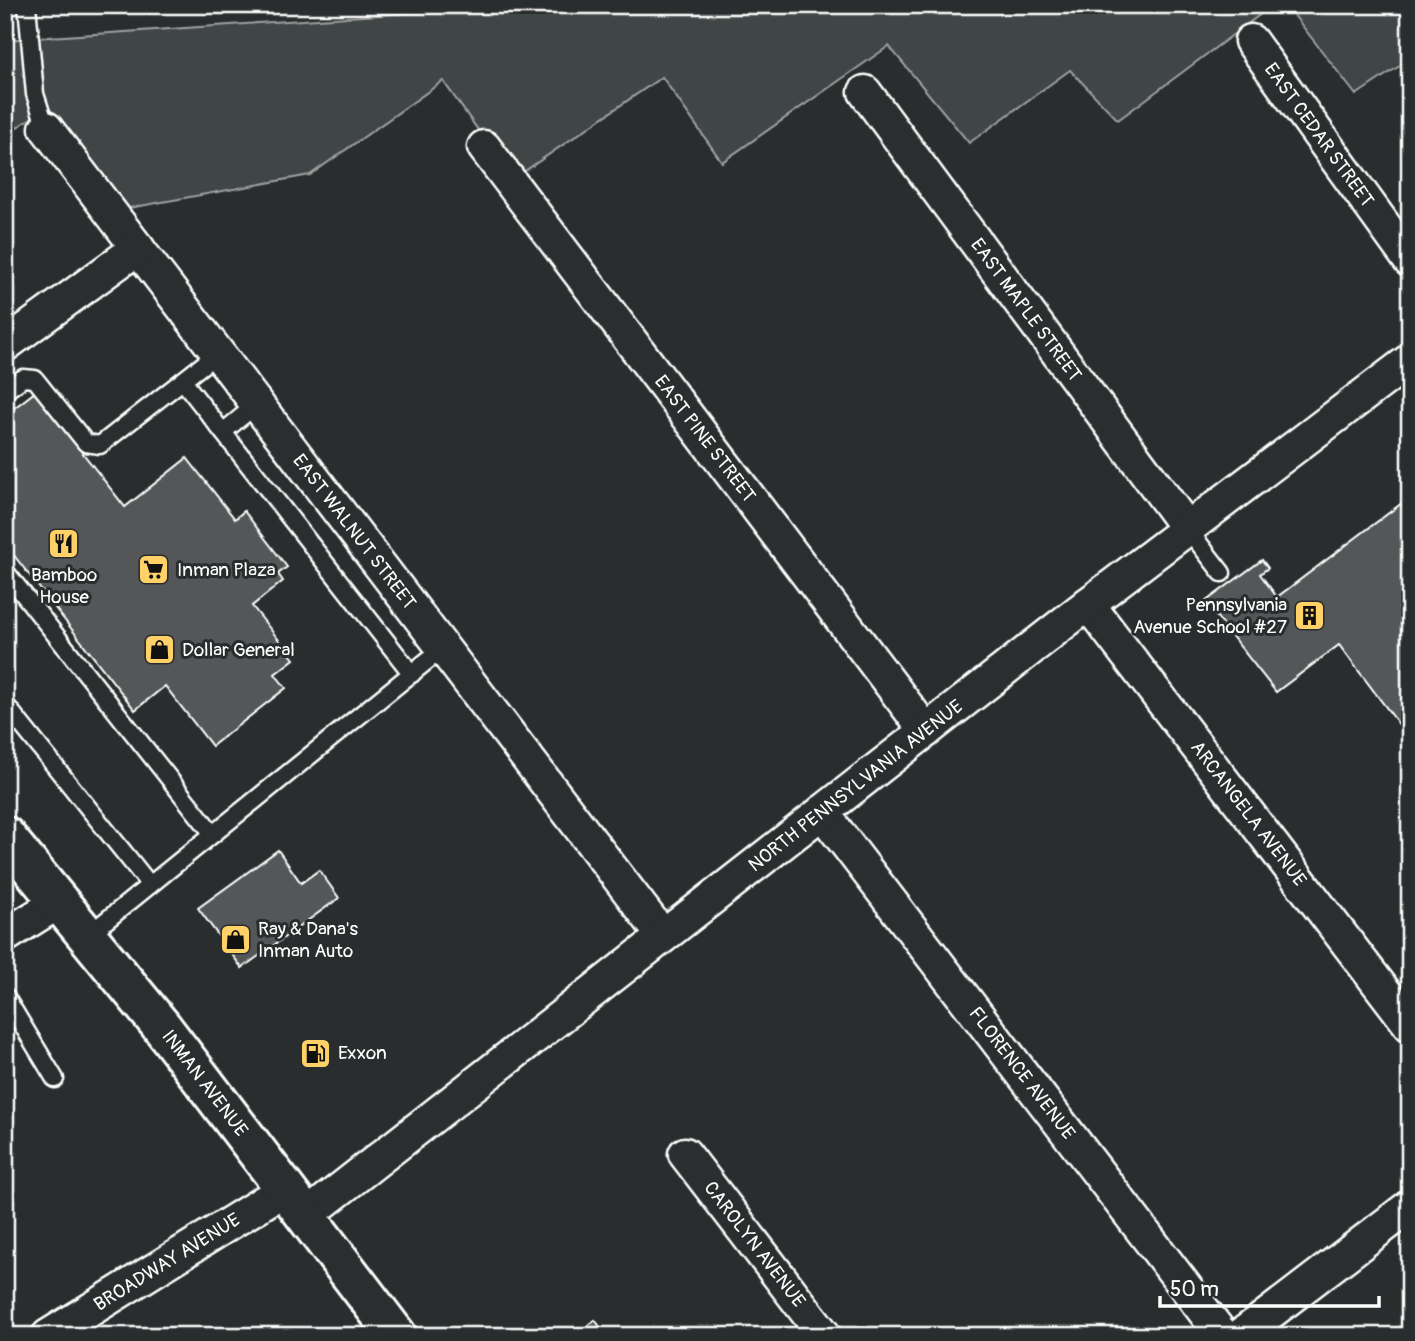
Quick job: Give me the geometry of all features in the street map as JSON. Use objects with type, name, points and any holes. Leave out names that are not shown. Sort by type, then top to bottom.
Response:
[{"type":"main road","name":"INMAN AVENUE","points":[[5,836],[162,1027],[397,1336]]},
{"type":"street","name":"EAST CEDAR STREET","points":[[1251,41],[1410,261]]},
{"type":"street","name":"EAST MAPLE STREET","points":[[865,92],[1187,528]]},
{"type":"street","name":"EAST WALNUT STREET","points":[[46,128],[663,936]]},
{"type":"street","name":"EAST PINE STREET","points":[[484,147],[926,731]]},
{"type":"street","points":[[5,345],[138,248]]},
{"type":"street","name":"NORTH PENNSYLVANIA AVENUE","points":[[296,1203],[663,936],[1088,604],[1410,360]]},
{"type":"street","name":"ARCANGELA AVENUE","points":[[1088,604],[1410,1026]]},
{"type":"street","name":"FLORENCE AVENUE","points":[[822,812],[1223,1336]]},
{"type":"street","points":[[5,936],[59,902]]},
{"type":"street","name":"CAROLYN AVENUE","points":[[685,1154],[825,1336]]},
{"type":"street","name":"BROADWAY AVENUE","points":[[48,1336],[296,1203]]},
{"type":"street","points":[[1240,1336],[1410,1206]]},
{"type":"lane","points":[[27,5],[35,93],[46,128]]},
{"type":"lane","points":[[5,391],[23,378],[35,379],[86,443],[100,445],[218,353]]},
{"type":"lane","points":[[183,381],[412,674]]},
{"type":"lane","points":[[223,432],[257,404]]},
{"type":"lane","points":[[1187,528],[1222,573]]},
{"type":"lane","points":[[5,570],[214,834]]},
{"type":"lane","points":[[87,936],[443,648]]},
{"type":"lane","points":[[5,704],[150,885]]},
{"type":"lane","points":[[5,996],[55,1079]]},
{"type":"shaded area","points":[[528,5],[1273,5],[1118,120],[1070,70],[969,143],[889,46],[722,162],[662,77],[513,179],[443,81],[310,175],[113,211],[39,113],[5,135],[5,40]]},
{"type":"shaded area","points":[[1286,5],[1410,5],[1410,59],[1356,95]]},
{"type":"building","name":"Inman Plaza","points":[[35,392],[125,507],[187,458],[235,519],[244,511],[287,567],[278,574],[283,581],[252,606],[294,659],[275,674],[286,688],[212,746],[165,686],[135,710],[5,544],[5,415]]},
{"type":"building","name":"Pennsylvania Avenue School #27","points":[[1410,497],[1410,600],[1399,608],[1410,625],[1410,739],[1339,645],[1276,692],[1205,602],[1262,560],[1268,568],[1260,574],[1277,597]]},
{"type":"building","points":[[278,850],[301,883],[319,870],[339,898],[242,968],[198,908]]},
{"type":"building","points":[[595,1320],[607,1336],[574,1336]]},
{"type":"place","name":"Bamboo House","points":[[64,544]]},
{"type":"place","name":"Inman Plaza","points":[[154,570]]},
{"type":"place","name":"Pennsylvania Avenue School #27","points":[[1310,616]]},
{"type":"place","name":"Dollar General","points":[[159,650]]},
{"type":"place","name":"Ray & Dana's Inman Auto","points":[[235,940]]},
{"type":"place","name":"Exxon","points":[[315,1053]]}]
